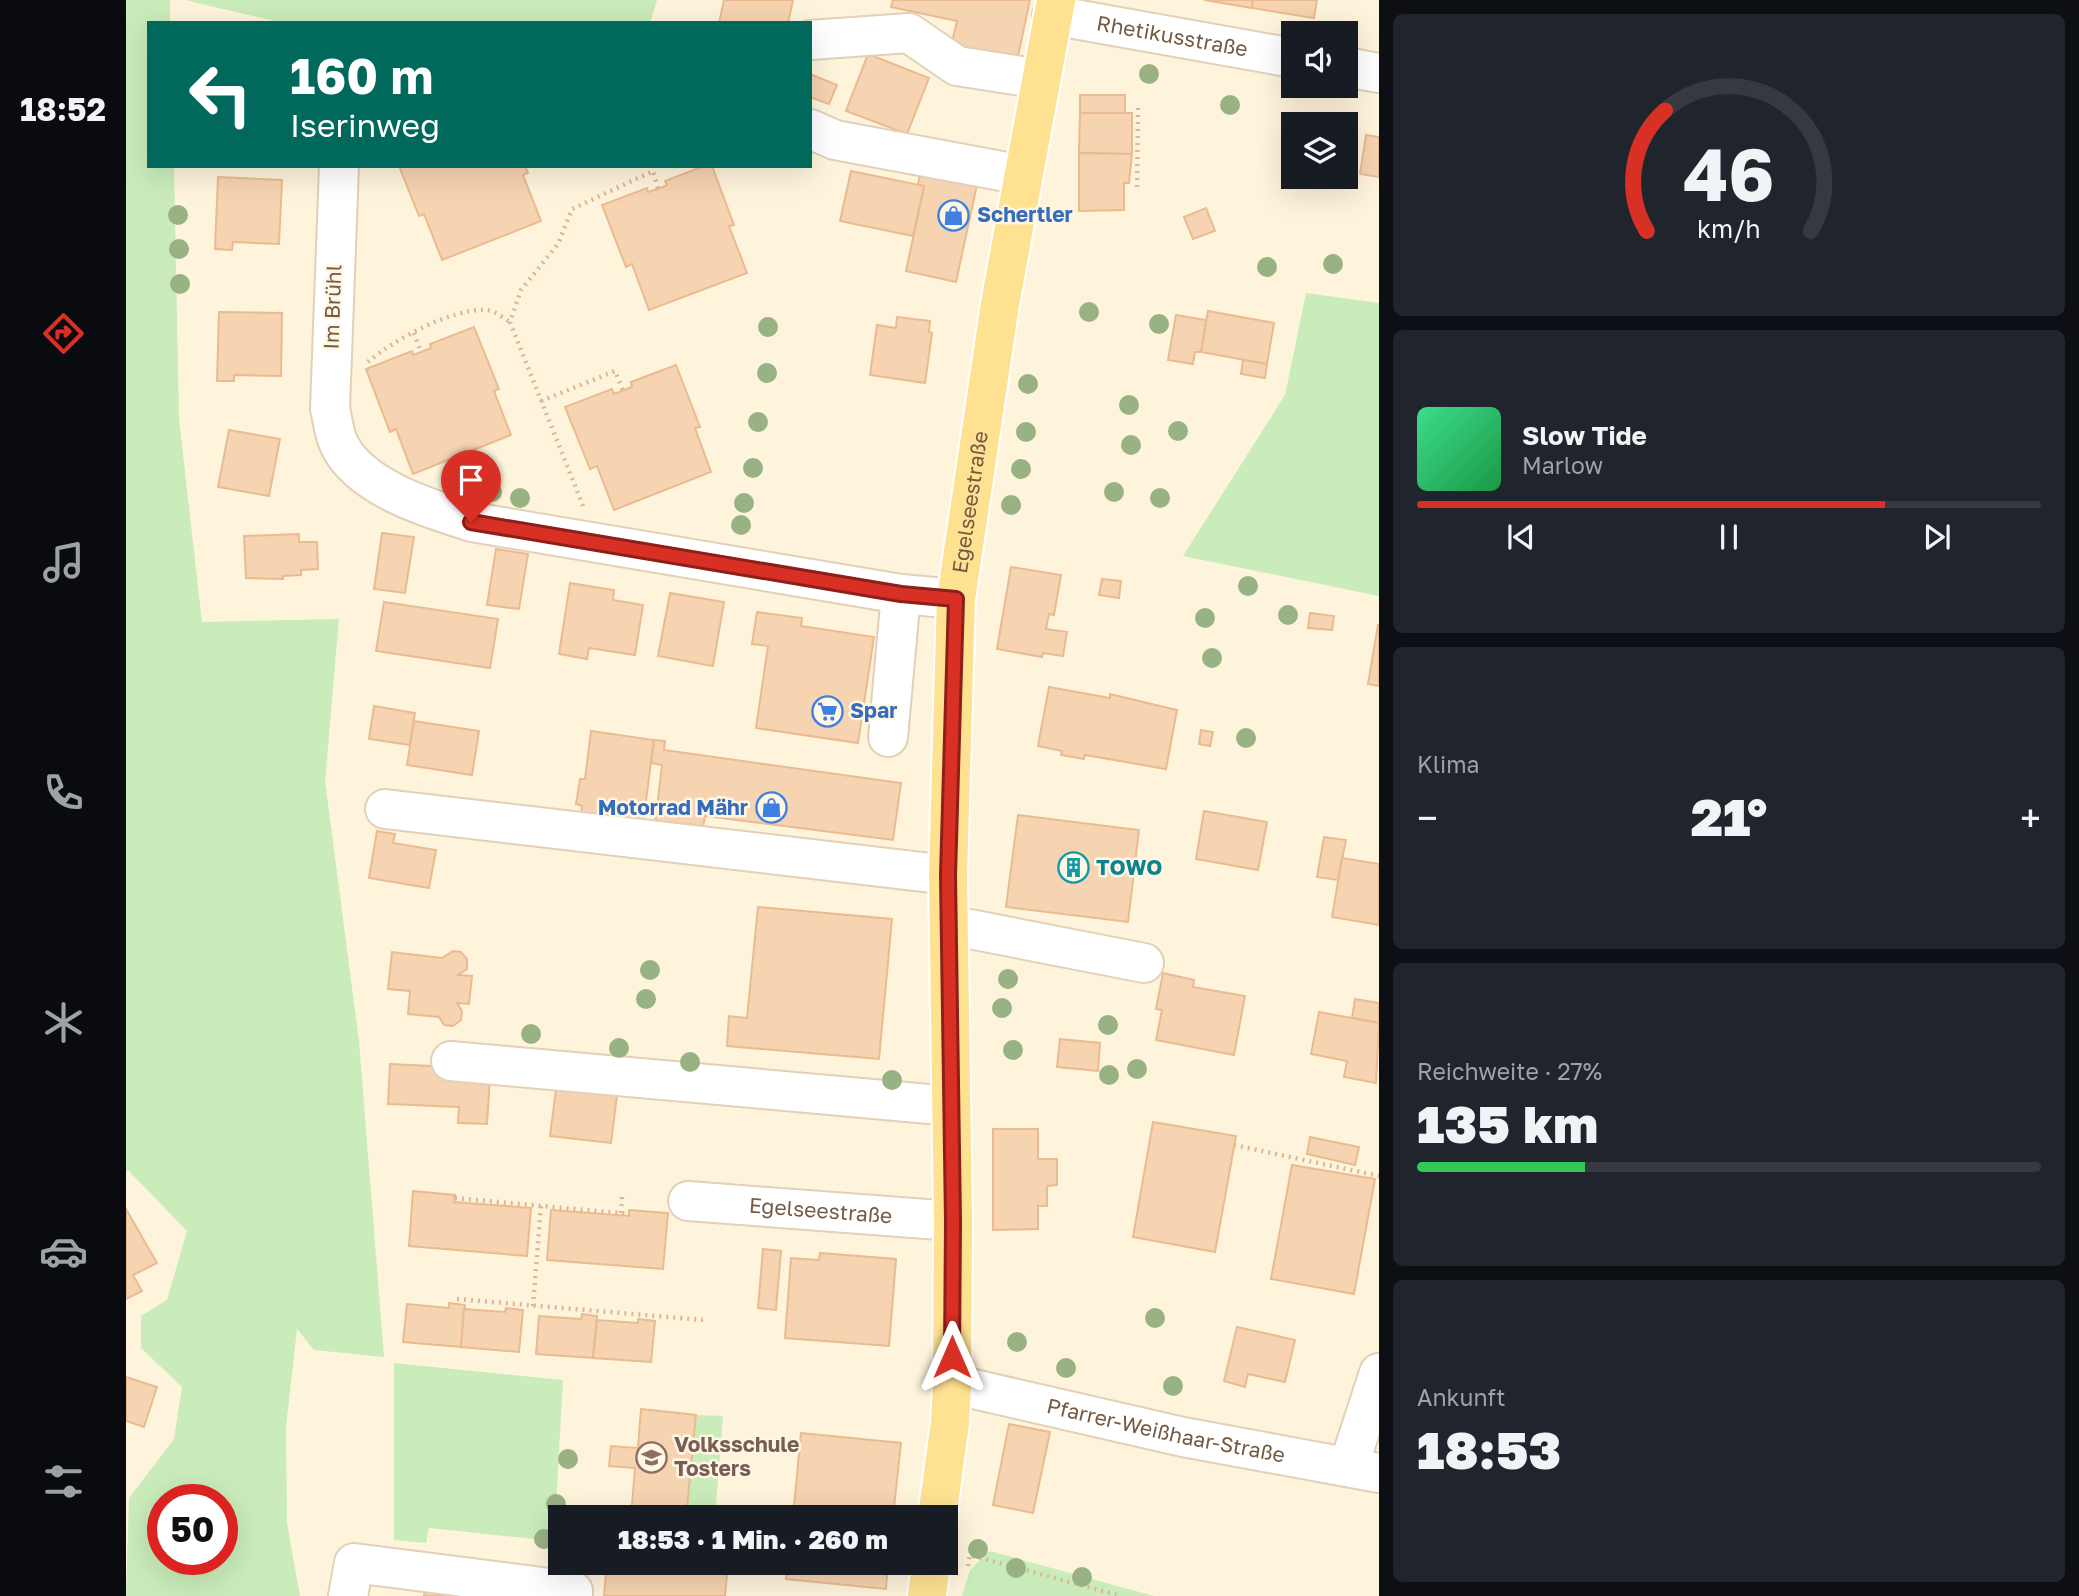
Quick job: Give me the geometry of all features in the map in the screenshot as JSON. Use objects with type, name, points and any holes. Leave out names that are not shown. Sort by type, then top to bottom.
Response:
[{"type":"main road","name":"Egelseestraße","points":[[938,1505],[952,1384],[953,1221],[948,875],[956,599],[1000,304],[1054,7]]},
{"type":"main road","points":[[927,1596],[942,1575]]},
{"type":"street","name":"Rhetikusstraße","points":[[1054,7],[1281,55]]},
{"type":"street","points":[[812,40],[909,33],[957,66],[1041,79]]},
{"type":"street","points":[[1358,69],[1379,73]]},
{"type":"street","points":[[812,130],[835,140],[1023,175]]},
{"type":"street","name":"Im Brühl","points":[[339,168],[330,409],[340,447],[369,478],[418,506],[471,522],[598,543]]},
{"type":"street","points":[[598,543],[901,594],[956,599]]},
{"type":"street","points":[[888,737],[901,594]]},
{"type":"street","points":[[385,808],[948,875]]},
{"type":"street","points":[[949,925],[1144,963]]},
{"type":"street","points":[[451,1061],[951,1106]]},
{"type":"street","name":"Egelseestraße","points":[[688,1201],[953,1221]]},
{"type":"street","points":[[1364,1469],[1379,1373]]},
{"type":"street","name":"Pfarrer-Weißhaar-Straße","points":[[952,1384],[1183,1437],[1364,1469]]},
{"type":"street","points":[[348,1596],[354,1563],[573,1594]]},
{"type":"path","points":[[1137,187],[1138,108]]},
{"type":"path","points":[[510,322],[521,290],[558,244],[572,209],[652,169],[658,189]]},
{"type":"path","points":[[331,394],[384,348],[468,311],[489,309],[510,322],[598,543]]},
{"type":"path","points":[[414,333],[421,352]]},
{"type":"path","points":[[541,401],[615,371],[622,391]]},
{"type":"path","points":[[1234,1145],[1379,1176]]},
{"type":"path","points":[[621,1213],[622,1196]]},
{"type":"path","points":[[455,1198],[629,1214]]},
{"type":"path","points":[[533,1306],[541,1206]]},
{"type":"path","points":[[457,1299],[703,1320]]},
{"type":"path","points":[[958,1561],[970,1555],[1121,1596]]},
{"type":"green space","points":[[126,0],[170,0],[170,21],[147,21],[147,168],[174,168],[179,419],[202,622],[339,619],[325,781],[359,1041],[384,1357],[314,1350],[297,1329],[286,1427],[287,1523],[300,1596],[126,1596],[129,1498],[174,1439],[182,1387],[141,1348],[141,1316],[167,1300],[187,1231],[128,1170],[126,1172]]},
{"type":"green space","points":[[185,0],[657,0],[651,21],[274,21]]},
{"type":"green space","points":[[1306,293],[1379,303],[1379,596],[1183,556],[1285,395]]},
{"type":"green space","points":[[394,1363],[563,1380],[556,1505],[548,1505],[548,1540],[429,1528],[426,1543],[394,1540]]},
{"type":"green space","points":[[696,1415],[723,1416],[716,1505],[687,1505]]},
{"type":"green space","points":[[990,1551],[1154,1596],[962,1596],[970,1570]]},
{"type":"building","points":[[724,0],[793,0],[788,21],[719,21]]},
{"type":"building","points":[[893,0],[1030,0],[1016,65],[950,50],[957,21],[891,7]]},
{"type":"building","points":[[1204,0],[1253,0],[1252,8]]},
{"type":"building","points":[[1253,0],[1317,0],[1314,18],[1252,8]]},
{"type":"building","points":[[868,54],[929,78],[907,134],[846,111]]},
{"type":"building","points":[[812,75],[837,85],[829,104],[812,98]]},
{"type":"building","points":[[1080,95],[1125,95],[1125,113],[1080,113]]},
{"type":"building","points":[[1080,113],[1132,113],[1132,154],[1079,153]]},
{"type":"building","points":[[1366,135],[1379,137],[1379,177],[1360,174]]},
{"type":"building","points":[[1079,153],[1132,154],[1129,183],[1124,183],[1124,210],[1079,211]]},
{"type":"building","points":[[400,168],[526,168],[528,173],[523,175],[541,221],[442,260],[424,214],[419,216]]},
{"type":"building","points":[[699,168],[713,168],[734,225],[729,226],[747,273],[649,310],[632,264],[626,267],[602,205],[647,188],[648,192],[658,189],[667,185],[665,181]]},
{"type":"building","points":[[921,168],[978,180],[956,282],[906,271],[924,186],[918,185]]},
{"type":"building","points":[[851,171],[924,186],[913,236],[840,221]]},
{"type":"building","points":[[218,177],[282,180],[279,244],[233,242],[232,250],[215,249]]},
{"type":"building","points":[[1206,208],[1215,231],[1193,239],[1184,217]]},
{"type":"building","points":[[1208,311],[1274,323],[1267,364],[1201,352]]},
{"type":"building","points":[[219,312],[282,313],[281,376],[234,375],[234,381],[217,381]]},
{"type":"building","points":[[1176,315],[1206,320],[1201,352],[1195,352],[1193,364],[1168,360]]},
{"type":"building","points":[[897,317],[930,321],[929,332],[932,333],[925,383],[870,375],[877,325],[896,328]]},
{"type":"building","points":[[474,327],[499,389],[494,391],[511,435],[413,474],[396,429],[390,432],[366,369],[412,351],[413,355],[421,352],[431,348],[430,344]]},
{"type":"building","points":[[1243,360],[1267,364],[1265,378],[1241,374]]},
{"type":"building","points":[[676,365],[700,427],[695,428],[711,472],[614,510],[597,466],[590,469],[565,407],[612,389],[614,394],[632,387],[631,382]]},
{"type":"building","points":[[229,430],[280,439],[269,496],[218,487]]},
{"type":"building","points":[[382,533],[414,537],[405,593],[374,589]]},
{"type":"building","points":[[299,534],[299,542],[317,542],[318,569],[301,570],[301,575],[283,576],[283,579],[246,578],[244,536]]},
{"type":"building","points":[[496,549],[528,554],[519,609],[487,605]]},
{"type":"building","points":[[1011,567],[1061,575],[1054,615],[1049,614],[1046,629],[1067,632],[1063,656],[1043,653],[1042,657],[997,649]]},
{"type":"building","points":[[1102,579],[1121,581],[1119,598],[1099,595]]},
{"type":"building","points":[[570,583],[614,590],[613,600],[643,605],[635,655],[589,648],[587,659],[559,654]]},
{"type":"building","points":[[670,593],[724,602],[713,666],[658,656]]},
{"type":"building","points":[[384,602],[498,619],[490,668],[376,651]]},
{"type":"building","points":[[757,612],[802,618],[801,626],[874,637],[858,743],[756,728],[768,646],[752,644]]},
{"type":"building","points":[[1310,613],[1334,616],[1332,630],[1308,628]]},
{"type":"building","points":[[1379,625],[1379,686],[1368,684]]},
{"type":"building","points":[[1049,687],[1110,698],[1110,694],[1177,710],[1166,769],[1085,755],[1084,759],[1061,755],[1062,751],[1038,746]]},
{"type":"building","points":[[374,706],[415,713],[410,745],[369,739]]},
{"type":"building","points":[[414,721],[479,731],[472,775],[407,765]]},
{"type":"building","points":[[1201,730],[1213,732],[1210,746],[1199,744]]},
{"type":"building","points":[[591,731],[654,740],[643,823],[581,815],[582,806],[576,804],[580,779],[585,779]]},
{"type":"building","points":[[654,740],[665,741],[664,750],[901,783],[893,840],[705,816],[703,827],[655,824],[662,765],[651,763]]},
{"type":"building","points":[[1204,811],[1267,822],[1258,870],[1196,859]]},
{"type":"building","name":"TOWO","points":[[1018,815],[1139,830],[1128,922],[1006,907]]},
{"type":"building","points":[[377,831],[395,834],[393,843],[436,850],[429,888],[369,878]]},
{"type":"building","points":[[1324,837],[1346,840],[1338,880],[1317,877]]},
{"type":"building","points":[[1342,858],[1379,864],[1379,925],[1332,917]]},
{"type":"building","points":[[758,907],[892,919],[879,1059],[727,1046],[729,1016],[747,1018]]},
{"type":"building","points":[[453,951],[461,952],[467,959],[467,969],[458,975],[472,976],[469,1004],[457,1003],[462,1011],[461,1020],[453,1026],[444,1025],[439,1017],[408,1014],[410,991],[388,989],[392,952],[442,958]]},
{"type":"building","points":[[1163,973],[1194,980],[1193,987],[1245,996],[1234,1055],[1156,1040],[1162,1010],[1156,1009]]},
{"type":"building","points":[[1355,999],[1379,1003],[1379,1023],[1352,1018]]},
{"type":"building","points":[[1319,1012],[1379,1023],[1376,1083],[1344,1077],[1347,1061],[1311,1054]]},
{"type":"building","points":[[1060,1039],[1100,1043],[1098,1071],[1057,1067]]},
{"type":"building","points":[[390,1064],[452,1067],[490,1077],[487,1124],[458,1123],[459,1107],[388,1104]]},
{"type":"building","points":[[557,1081],[618,1088],[611,1143],[550,1136]]},
{"type":"building","points":[[1153,1122],[1236,1136],[1215,1252],[1133,1237]]},
{"type":"building","points":[[993,1129],[1038,1129],[1038,1159],[1057,1159],[1057,1185],[1047,1186],[1047,1206],[1038,1206],[1038,1229],[993,1230]]},
{"type":"building","points":[[1310,1137],[1359,1147],[1355,1165],[1307,1154]]},
{"type":"building","points":[[1292,1165],[1375,1179],[1354,1294],[1271,1279]]},
{"type":"building","points":[[413,1191],[455,1195],[454,1202],[531,1208],[527,1256],[409,1246]]},
{"type":"building","points":[[126,1209],[157,1263],[133,1275],[142,1291],[126,1299]]},
{"type":"building","points":[[551,1210],[629,1216],[629,1210],[668,1213],[663,1269],[547,1260]]},
{"type":"building","points":[[763,1249],[781,1251],[776,1310],[758,1308]]},
{"type":"building","points":[[820,1253],[896,1259],[889,1346],[785,1338],[791,1258],[819,1260]]},
{"type":"building","points":[[449,1303],[465,1305],[461,1347],[403,1342],[407,1304],[449,1308]]},
{"type":"building","points":[[506,1308],[523,1310],[519,1352],[461,1347],[464,1309],[505,1312]]},
{"type":"building","points":[[582,1314],[597,1316],[593,1358],[536,1354],[539,1316],[581,1319]]},
{"type":"building","points":[[638,1319],[655,1321],[651,1362],[593,1358],[597,1320],[638,1323]]},
{"type":"building","points":[[1237,1327],[1295,1340],[1285,1382],[1248,1374],[1245,1387],[1224,1381]]},
{"type":"building","points":[[126,1377],[157,1387],[144,1427],[126,1421]]},
{"type":"building","name":"Volksschule Tosters","points":[[641,1409],[696,1415],[687,1505],[632,1505],[635,1468],[609,1466],[611,1446],[638,1448]]},
{"type":"building","points":[[1009,1424],[1050,1432],[1033,1513],[993,1505]]},
{"type":"building","points":[[801,1433],[901,1443],[894,1505],[794,1505]]},
{"type":"building","points":[[606,1575],[727,1575],[725,1596],[604,1596]]},
{"type":"building","points":[[786,1575],[887,1575],[886,1589],[786,1579]]},
{"type":"building","points":[[425,1591],[461,1596],[424,1596]]},
{"type":"place","name":"Schertler","points":[[954,215]]},
{"type":"place","name":"Spar","points":[[827,711]]},
{"type":"place","name":"Motorrad Mähr","points":[[771,808]]},
{"type":"place","name":"TOWO","points":[[1073,868]]},
{"type":"place","name":"Volksschule Tosters","points":[[651,1457]]},
{"type":"route","points":[[471,522],[901,594],[956,599],[948,875],[953,1221],[952,1357]]}]
